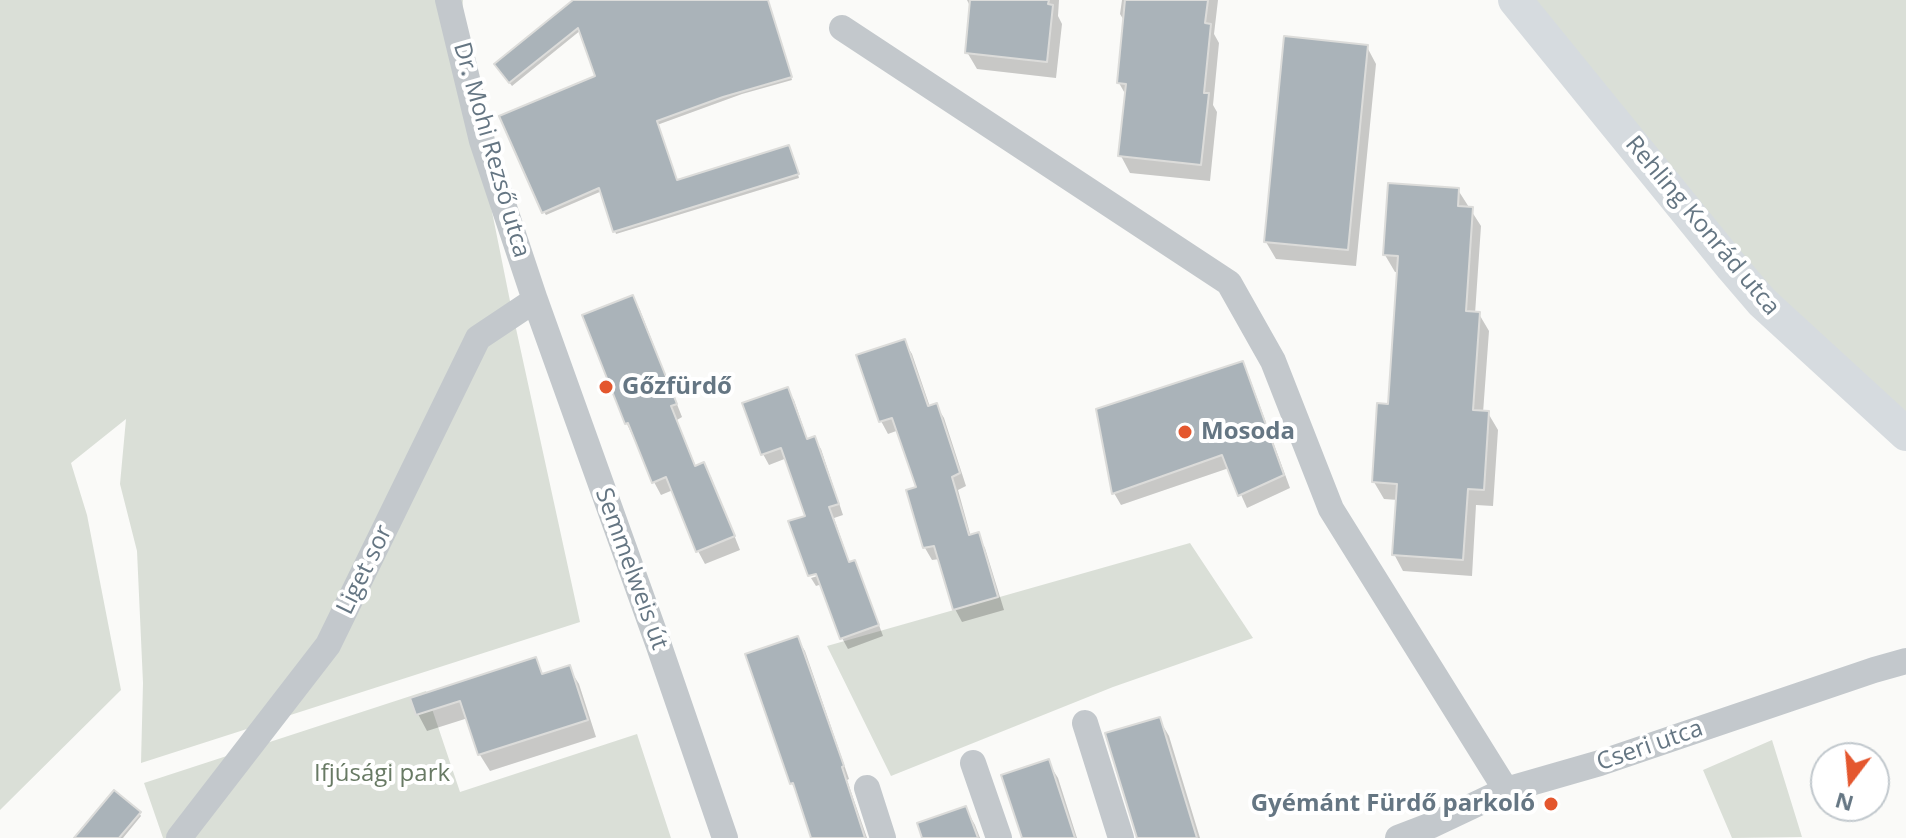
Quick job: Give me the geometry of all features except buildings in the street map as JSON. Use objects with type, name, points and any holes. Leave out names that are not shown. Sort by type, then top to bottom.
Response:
[{"type":"main road","name":"Rehling Konrád utca","points":[[1515,0],[1762,302],[1906,434]]},
{"type":"street","name":"Dr. Mohi Rezső utca","points":[[448,0],[482,141],[535,300]]},
{"type":"street","points":[[842,28],[1229,283],[1273,361],[1331,509],[1506,790]]},
{"type":"street","name":"Liget sor","points":[[179,838],[328,645],[478,338],[535,300]]},
{"type":"street","name":"Semmelweis út","points":[[535,300],[725,838]]},
{"type":"street","name":"Cseri utca","points":[[1398,838],[1436,832],[1506,790],[1600,763],[1906,661]]},
{"type":"street","points":[[1085,723],[1121,838]]},
{"type":"street","points":[[973,763],[999,838]]},
{"type":"street","points":[[867,788],[883,838]]},
{"type":"green space","points":[[0,0],[463,0],[459,48],[580,622],[141,763],[143,683],[137,551],[120,484],[126,419],[71,463],[87,515],[121,690],[0,810]]},
{"type":"green space","points":[[1515,0],[1906,0],[1906,434],[1863,396]]},
{"type":"green space","points":[[1190,543],[1253,638],[1113,687],[891,776],[827,646]]},
{"type":"green space","name":"Ifjúsági park","points":[[426,691],[460,792],[637,734],[671,838],[163,838],[144,783]]},
{"type":"green space","points":[[1772,740],[1802,837],[1732,838],[1703,770]]},
{"type":"place","name":"Gőzfürdő","points":[[606,387]]},
{"type":"place","name":"Mosoda","points":[[1185,432]]},
{"type":"place","name":"Gyémánt Fürdő parkoló","points":[[1551,804]]}]
